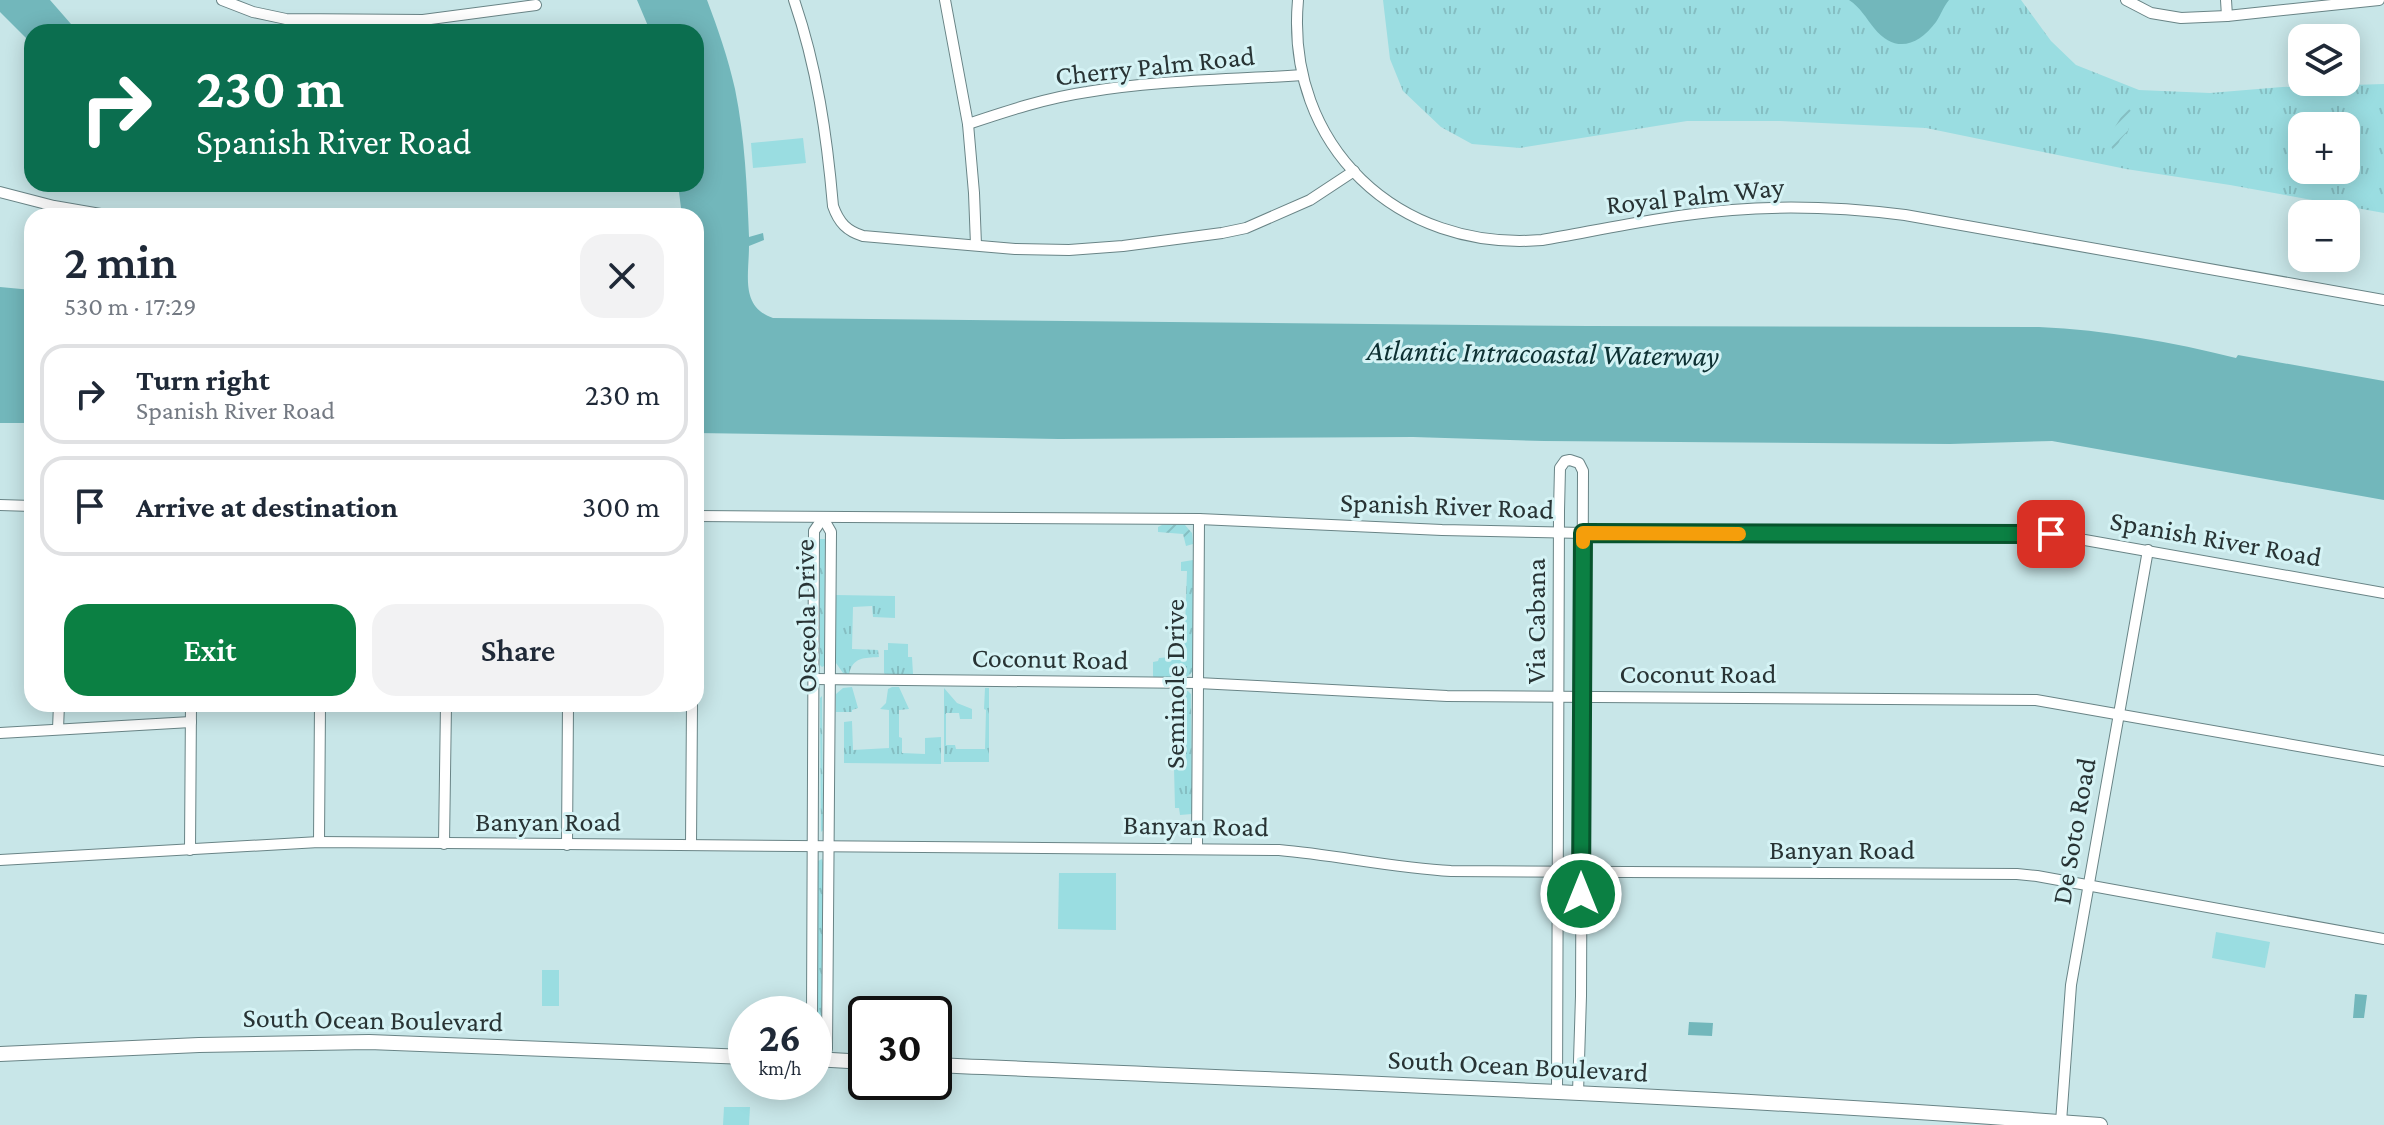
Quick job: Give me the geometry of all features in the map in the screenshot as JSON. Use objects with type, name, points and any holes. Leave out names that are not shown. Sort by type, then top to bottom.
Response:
[{"type":"main road","name":"South Ocean Boulevard","points":[[0,1054],[199,1045],[369,1042],[728,1056]]},
{"type":"main road","name":"South Ocean Boulevard","points":[[952,1066],[1578,1093],[2100,1125]]},
{"type":"street","points":[[222,0],[253,12],[286,19],[423,20],[536,5]]},
{"type":"street","points":[[794,0],[822,106],[833,206],[841,223],[863,236],[1015,249],[1069,250],[1123,246],[1234,230],[1266,220],[1310,200],[1354,171]]},
{"type":"street","points":[[945,0],[968,124],[976,245]]},
{"type":"street","name":"Royal Palm Way","points":[[1298,0],[1297,39],[1302,75],[1328,137],[1354,171],[1381,197],[1430,225],[1474,239],[1542,240],[1734,210],[1791,207],[1863,210],[2384,300]]},
{"type":"street","points":[[2126,0],[2142,9],[2171,17],[2227,16],[2379,0]]},
{"type":"street","points":[[2226,0],[2227,16]]},
{"type":"street","name":"Cherry Palm Road","points":[[968,124],[1024,106],[1088,91],[1302,75]]},
{"type":"street","points":[[0,192],[66,208]]},
{"type":"street","name":"Via Cabana","points":[[1557,1093],[1560,468],[1562,463],[1570,460],[1579,463],[1583,471],[1578,1093]]},
{"type":"street","points":[[0,505],[24,506]]},
{"type":"street","name":"Spanish River Road","points":[[704,516],[1199,519],[1559,533],[2051,534],[2384,593]]},
{"type":"street","name":"Osceola Drive","points":[[812,996],[814,531],[823,518],[831,532],[828,996]]},
{"type":"street","name":"Seminole Drive","points":[[1197,848],[1199,519]]},
{"type":"street","name":"De Soto Road","points":[[2061,1122],[2069,996],[2148,550]]},
{"type":"street","name":"Coconut Road","points":[[814,679],[1198,683],[1447,696],[2036,700],[2384,761]]},
{"type":"street","points":[[58,729],[59,712]]},
{"type":"street","points":[[190,850],[191,712]]},
{"type":"street","points":[[319,842],[320,712]]},
{"type":"street","points":[[444,844],[446,712]]},
{"type":"street","points":[[567,845],[568,712]]},
{"type":"street","points":[[691,845],[692,712]]},
{"type":"street","points":[[0,733],[191,722]]},
{"type":"street","name":"Banyan Road","points":[[0,860],[319,842],[1197,848],[1316,853],[1426,870],[2017,874],[2384,939]]},
{"type":"green space","points":[[1383,0],[2021,0],[2051,41],[2076,65],[2139,90],[2210,93],[2288,87],[2288,96],[2360,96],[2360,85],[2384,84],[2384,213],[2360,209],[2360,200],[2312,200],[2126,169],[1926,128],[1780,121],[1687,121],[1520,148],[1472,144],[1441,127],[1403,91],[1390,59]]},
{"type":"green space","points":[[2124,110],[2132,112],[2128,131],[2115,151],[2111,145],[2111,135]]},
{"type":"green space","points":[[803,138],[806,163],[753,168],[751,143]]},
{"type":"green space","points":[[1185,525],[1192,533],[1193,544],[1186,546],[1183,534],[1158,532],[1158,527]]},
{"type":"green space","points":[[820,539],[825,539],[822,667],[820,665]]},
{"type":"green space","points":[[1193,560],[1192,672],[1180,679],[1155,679],[1153,662],[1159,658],[1184,656],[1187,571],[1181,571],[1181,562]]},
{"type":"green space","points":[[836,595],[895,596],[895,618],[873,617],[872,606],[853,607],[852,649],[878,650],[879,657],[856,661],[849,674],[843,673],[836,663]]},
{"type":"green space","points":[[888,643],[908,644],[913,674],[884,673],[884,650],[888,650]]},
{"type":"green space","points":[[852,687],[858,708],[852,712],[836,712],[836,694],[843,688]]},
{"type":"green space","points":[[899,687],[909,709],[899,710],[902,753],[925,754],[925,738],[941,737],[941,764],[844,763],[844,722],[852,721],[853,750],[889,748],[889,710],[880,709],[886,703],[888,689]]},
{"type":"green space","points":[[944,688],[957,703],[972,709],[972,719],[960,719],[959,713],[946,713],[946,745],[955,745],[956,749],[985,749],[985,688],[989,688],[989,762],[944,762]]},
{"type":"green space","points":[[1176,691],[1191,694],[1192,814],[1180,815],[1179,808],[1175,808],[1174,768],[1186,767],[1186,709],[1176,708]]},
{"type":"green space","points":[[822,696],[823,830],[821,832],[820,698]]},
{"type":"green space","points":[[822,859],[823,863],[822,996],[817,996],[818,861]]},
{"type":"green space","points":[[1059,873],[1116,873],[1116,930],[1058,929]]},
{"type":"green space","points":[[2216,932],[2270,942],[2265,968],[2212,958]]},
{"type":"green space","points":[[542,970],[559,970],[559,1006],[542,1006]]},
{"type":"green space","points":[[724,1107],[750,1107],[749,1125],[723,1125]]},
{"type":"water","points":[[0,0],[50,0],[71,24],[24,24],[24,36],[0,12]]},
{"type":"water","name":"Atlantic Intracoastal Waterway","points":[[637,0],[707,0],[735,89],[745,163],[749,237],[763,233],[764,240],[749,246],[749,289],[755,306],[773,318],[2039,327],[2089,331],[2384,381],[2384,500],[2052,441],[1950,444],[1413,437],[1059,439],[704,433],[704,208],[681,208],[679,192],[704,192],[704,24],[647,24]]},
{"type":"water","points":[[1849,0],[1949,0],[1936,22],[1922,37],[1898,44],[1882,36]]},
{"type":"water","points":[[0,287],[24,289],[24,423],[0,423]]},
{"type":"water","points":[[2355,994],[2367,995],[2364,1018],[2353,1018]]},
{"type":"water","points":[[1689,1022],[1713,1023],[1712,1036],[1688,1035]]},
{"type":"slow traffic","points":[[1583,542],[1583,533],[1739,534]]},
{"type":"route","points":[[1581,894],[1583,533],[2051,534]]}]
